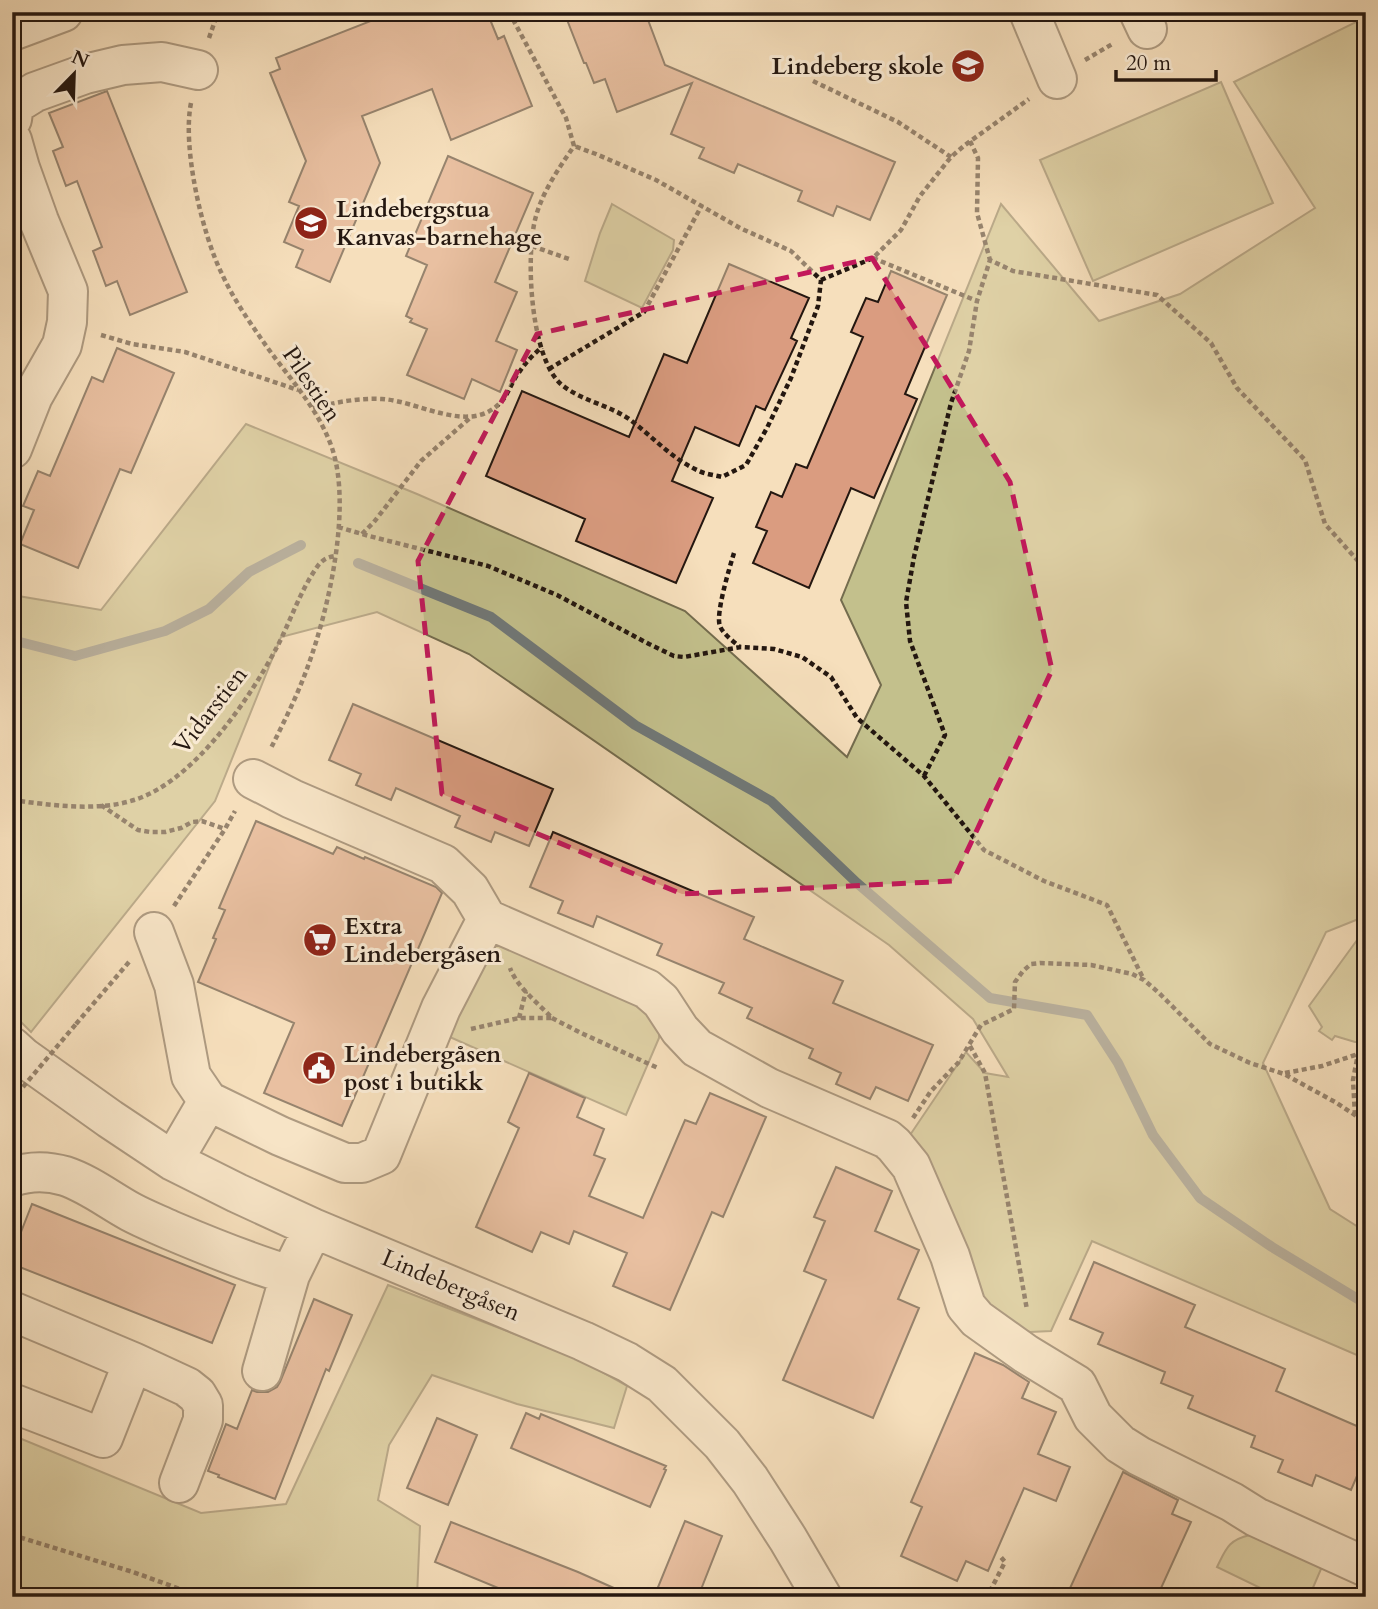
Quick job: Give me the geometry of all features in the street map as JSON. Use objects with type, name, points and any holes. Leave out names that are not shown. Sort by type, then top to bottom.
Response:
[{"type":"street","points":[[12,31],[63,12]]},
{"type":"street","points":[[1029,12],[1057,79]]},
{"type":"street","points":[[12,119],[14,105],[34,92],[85,74],[123,65],[162,62],[198,70]]},
{"type":"street","points":[[12,140],[39,222],[68,291],[67,322],[62,345],[33,396],[12,449]]},
{"type":"street","points":[[253,779],[292,799],[443,864],[470,890],[486,919],[647,989],[661,1001],[680,1030],[697,1048],[769,1088],[887,1139],[911,1166],[950,1256],[966,1306],[983,1324],[1077,1385],[1093,1417],[1120,1444],[1256,1517],[1366,1567]]},
{"type":"street","points":[[154,932],[174,985],[191,1076],[208,1101],[280,1136],[345,1163],[362,1163],[381,1155],[441,1008],[486,919]]},
{"type":"street","name":"Lindebergåsen","points":[[12,1047],[110,1119],[173,1161],[313,1228],[583,1341],[627,1362],[662,1384],[722,1444],[756,1490],[822,1597]]},
{"type":"street","points":[[173,1161],[208,1101]]},
{"type":"street","points":[[12,1177],[22,1173],[44,1172],[64,1176],[132,1213],[201,1244],[290,1276]]},
{"type":"street","points":[[262,1371],[290,1276],[313,1228]]},
{"type":"street","points":[[12,1311],[133,1362],[187,1387],[197,1395],[204,1405],[203,1420],[179,1483]]},
{"type":"street","points":[[12,1403],[103,1438],[133,1362]]},
{"type":"path","name":"Pilestien","points":[[218,12],[198,70],[190,110],[189,146],[195,186],[220,271],[260,338],[313,408],[323,427],[332,450],[339,506],[335,556],[323,615],[308,666],[271,750],[253,779]]},
{"type":"path","points":[[509,12],[566,118],[574,146],[554,176],[536,217],[530,270],[535,321],[542,347],[549,369],[562,385],[626,417],[653,437],[671,455],[699,471],[722,477],[746,465],[767,428],[791,378],[818,306],[821,279]]},
{"type":"path","points":[[821,279],[873,258],[901,230],[920,196],[951,157],[1067,71],[1114,43],[1143,21],[1198,12]]},
{"type":"path","points":[[813,81],[898,122],[951,157]]},
{"type":"path","points":[[924,776],[945,735],[910,641],[906,602],[951,403],[969,351],[977,301],[990,260],[977,213],[978,158],[970,141]]},
{"type":"path","points":[[574,146],[656,180],[740,228],[791,251],[821,279]]},
{"type":"path","points":[[549,369],[644,312],[702,205]]},
{"type":"path","points":[[532,246],[569,259]]},
{"type":"path","points":[[873,258],[977,301]]},
{"type":"path","points":[[990,260],[1013,271],[1157,295],[1211,344],[1237,387],[1305,460],[1325,524],[1366,570]]},
{"type":"path","points":[[67,322],[132,344],[185,352],[299,390]]},
{"type":"path","points":[[361,534],[374,522],[421,461],[471,418],[500,403],[519,371],[542,347]]},
{"type":"path","points":[[313,408],[360,398],[385,399],[471,418]]},
{"type":"path","points":[[338,527],[488,566],[557,595],[674,656],[684,657],[741,648],[774,649],[802,657],[831,677],[857,718],[924,776],[984,850],[1044,881],[1107,905],[1144,980],[1210,1044],[1250,1063],[1284,1073],[1355,1115],[1366,1125]]},
{"type":"path","points":[[734,553],[719,616],[720,626],[741,648]]},
{"type":"path","name":"Vidarstien","points":[[12,800],[75,806],[117,804],[146,796],[183,772],[202,754],[258,681],[314,572],[324,559],[335,556]]},
{"type":"path","points":[[101,805],[138,830],[165,832],[202,821],[225,829]]},
{"type":"path","points":[[486,919],[499,947],[509,950],[512,974],[552,1018],[658,1068]]},
{"type":"path","points":[[894,1145],[931,1091],[958,1063],[981,1025],[1014,1009],[1015,982],[1031,964],[1105,968],[1144,980]]},
{"type":"path","points":[[519,1018],[526,990]]},
{"type":"path","points":[[429,1037],[519,1018],[552,1018]]},
{"type":"path","points":[[12,1100],[76,1024]]},
{"type":"path","points":[[970,1045],[985,1073],[994,1121],[1025,1293],[1030,1332],[1026,1354]]},
{"type":"path","points":[[1284,1073],[1322,1066],[1358,1054],[1366,1045]]},
{"type":"path","points":[[1355,1115],[1353,1080],[1358,1054]]},
{"type":"path","points":[[12,1535],[122,1568],[202,1597]]},
{"type":"path","points":[[984,1597],[988,1595],[1005,1562],[1000,1556]]},
{"type":"highlighted area","points":[[872,258],[1010,482],[1052,670],[953,881],[682,894],[442,794],[418,561],[537,334]]},
{"type":"shaded area","points":[[1366,17],[1366,260],[1360,270],[1366,274],[1366,916],[1326,932],[1263,1063],[1330,1209],[1366,1232],[1366,1359],[1092,1241],[1051,1331],[1030,1332],[1001,1323],[979,1300],[908,1138],[966,1052],[985,1073],[1008,1077],[973,1019],[889,945],[469,654],[377,612],[281,637],[215,801],[31,1032],[12,1013],[12,595],[101,610],[246,424],[417,494],[685,611],[847,757],[881,685],[841,600],[1001,204],[1099,321],[1180,294],[1315,208],[1234,82]]},
{"type":"shaded area","points":[[1221,82],[1273,203],[1093,281],[1040,160]]},
{"type":"shaded area","points":[[612,204],[674,240],[673,250],[642,308],[585,281]]},
{"type":"shaded area","points":[[1360,936],[1366,937],[1366,1040],[1355,1042],[1335,1036],[1332,1040],[1319,1031],[1322,1027],[1309,1006]]},
{"type":"shaded area","points":[[501,942],[648,1004],[659,1026],[659,1038],[626,1115],[443,1034],[493,946]]},
{"type":"shaded area","points":[[388,1285],[577,1358],[627,1386],[614,1428],[517,1404],[432,1375],[389,1445],[378,1500],[420,1526],[417,1597],[12,1597],[12,1435],[201,1513],[286,1504]]},
{"type":"shaded area","points":[[1250,1535],[1324,1562],[1309,1597],[1279,1597],[1217,1567],[1232,1543]]},
{"type":"building","points":[[374,12],[487,12],[498,39],[504,36],[532,106],[451,140],[432,89],[362,116],[380,163],[330,282],[296,267],[303,250],[284,242],[299,206],[289,202],[306,161],[270,73],[280,69],[276,58],[376,19]]},
{"type":"building","points":[[564,12],[645,12],[665,65],[895,162],[870,220],[837,206],[833,216],[798,201],[802,191],[738,164],[734,173],[699,158],[704,148],[671,134],[692,83],[617,112],[605,79],[594,83]]},
{"type":"building","points":[[107,91],[187,292],[130,315],[117,281],[106,286],[93,251],[102,247],[77,181],[66,186],[53,151],[63,147],[49,113]]},
{"type":"building","points":[[448,156],[533,193],[495,282],[517,292],[496,341],[517,350],[500,392],[472,379],[464,399],[407,375],[427,329],[410,322],[412,319],[406,316],[427,265],[406,256]]},
{"type":"building","points":[[729,264],[809,298],[791,338],[797,341],[765,410],[756,406],[739,446],[695,427],[672,481],[713,498],[676,583],[576,541],[585,519],[486,476],[522,391],[629,437],[664,354],[687,363]]},
{"type":"building","points":[[891,271],[947,295],[905,394],[917,399],[874,498],[851,488],[809,588],[753,563],[767,531],[756,527],[771,492],[782,497],[796,464],[807,468],[863,337],[851,332],[866,298],[878,302]]},
{"type":"building","points":[[117,348],[174,373],[131,473],[120,469],[78,568],[20,544],[34,510],[23,506],[38,471],[50,476],[92,377],[103,382]]},
{"type":"building","points":[[353,704],[553,789],[529,846],[495,832],[491,842],[455,827],[460,816],[396,788],[391,800],[356,785],[361,774],[329,760]]},
{"type":"building","points":[[256,821],[333,854],[337,847],[364,859],[365,857],[436,887],[442,893],[342,1126],[264,1093],[294,1023],[198,982],[225,910],[219,908]]},
{"type":"building","points":[[553,832],[754,917],[744,939],[843,981],[833,1003],[933,1045],[908,1101],[876,1087],[870,1099],[836,1084],[841,1073],[809,1058],[813,1049],[747,1018],[752,1008],[719,993],[724,983],[657,955],[662,944],[597,916],[593,927],[558,913],[563,901],[530,887]]},
{"type":"building","points":[[529,1073],[585,1098],[577,1117],[604,1129],[594,1155],[605,1159],[589,1196],[643,1218],[685,1120],[696,1124],[710,1093],[766,1117],[723,1217],[712,1212],[670,1310],[613,1286],[627,1253],[574,1231],[569,1244],[541,1232],[532,1252],[476,1227],[519,1128],[508,1122]]},
{"type":"building","points":[[836,1167],[892,1191],[875,1231],[919,1250],[898,1299],[919,1308],[873,1418],[783,1380],[826,1280],[804,1271],[825,1221],[814,1217]]},
{"type":"building","points":[[32,1204],[235,1285],[212,1343],[12,1264],[12,1255]]},
{"type":"building","points":[[1094,1262],[1195,1305],[1185,1327],[1285,1369],[1276,1391],[1366,1430],[1366,1455],[1351,1490],[1316,1475],[1312,1486],[1278,1472],[1283,1460],[1251,1447],[1255,1436],[1188,1408],[1193,1396],[1161,1383],[1165,1372],[1098,1344],[1103,1333],[1070,1319]]},
{"type":"building","points":[[314,1299],[352,1315],[329,1371],[326,1369],[275,1499],[208,1471],[226,1424],[237,1429],[252,1390],[268,1392],[277,1387]]},
{"type":"building","points":[[975,1353],[1003,1365],[1029,1382],[1022,1398],[1056,1412],[1038,1454],[1070,1467],[1056,1501],[1024,1488],[988,1571],[966,1561],[957,1581],[901,1556],[922,1507],[911,1502]]},
{"type":"building","points":[[526,1413],[539,1419],[541,1414],[666,1466],[650,1507],[511,1448]]},
{"type":"building","points":[[437,1418],[477,1435],[448,1505],[407,1488]]},
{"type":"building","points":[[1123,1472],[1178,1500],[1172,1514],[1191,1522],[1157,1597],[1066,1597]]},
{"type":"building","points":[[685,1521],[722,1536],[698,1597],[654,1597]]},
{"type":"building","points":[[451,1522],[634,1597],[520,1597],[435,1562]]},
{"type":"waterway","points":[[12,640],[75,656],[165,631],[209,609],[249,572],[301,545]]},
{"type":"waterway","points":[[358,563],[491,617],[635,725],[771,801],[857,883],[990,998],[1087,1015],[1118,1063],[1153,1135],[1200,1198],[1272,1247],[1366,1304]]},
{"type":"place","name":"Lindeberg skole","points":[[968,66]]},
{"type":"place","name":"Lindebergstua Kanvas-barnehage","points":[[311,223]]},
{"type":"place","name":"Extra Lindebergåsen","points":[[320,940]]},
{"type":"place","name":"Lindebergåsen post i butikk","points":[[319,1068]]}]
